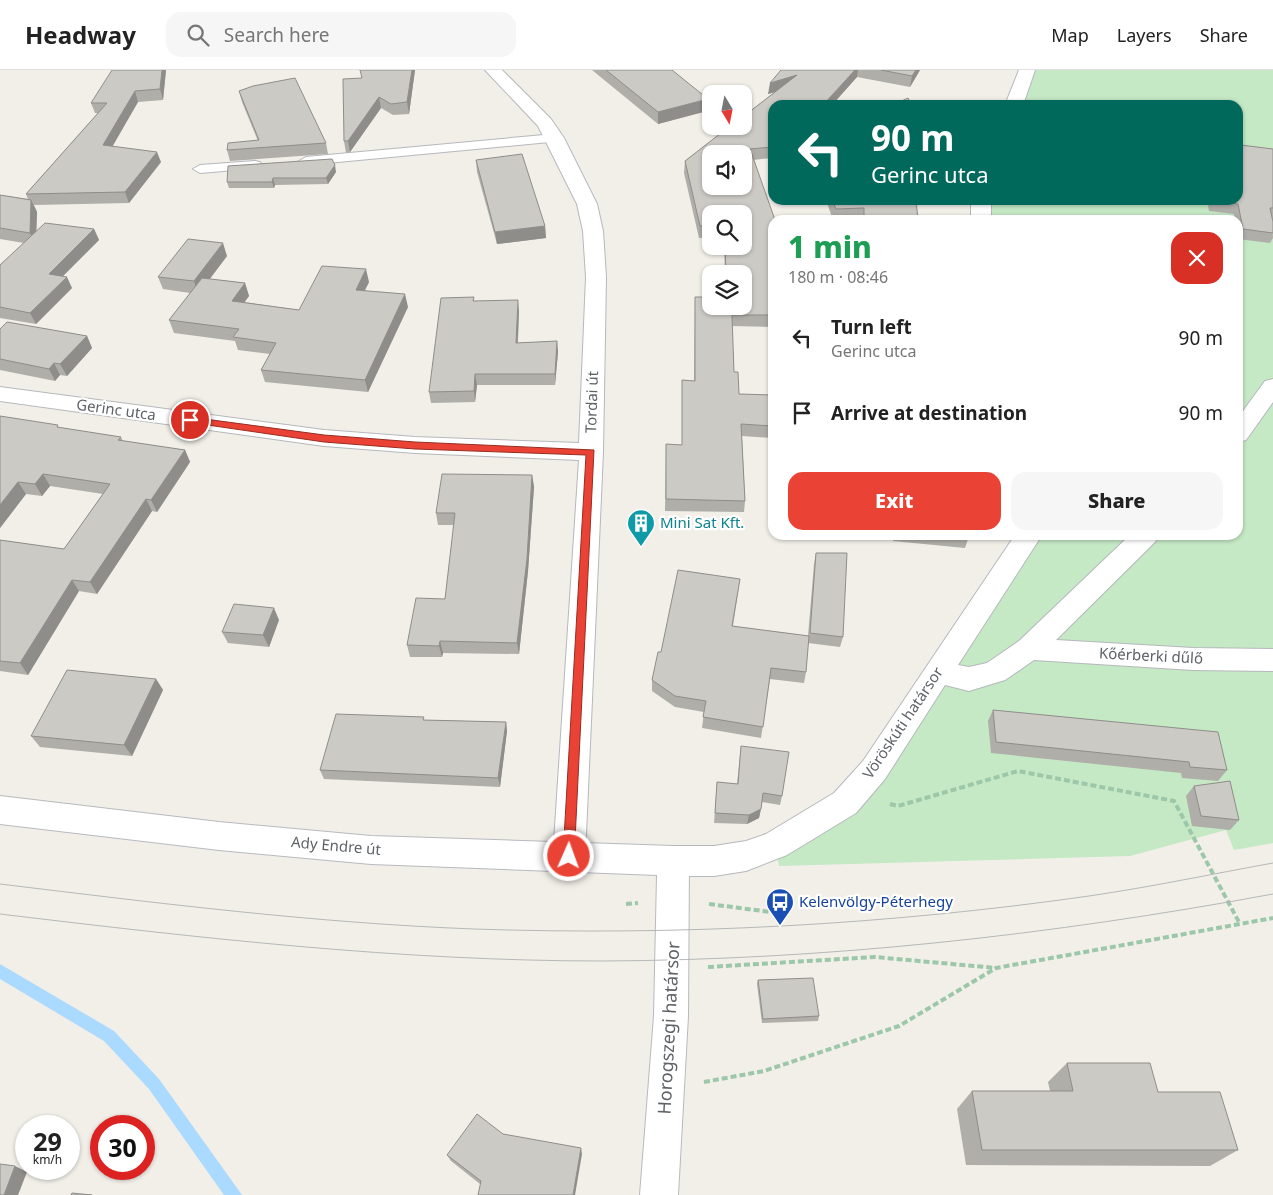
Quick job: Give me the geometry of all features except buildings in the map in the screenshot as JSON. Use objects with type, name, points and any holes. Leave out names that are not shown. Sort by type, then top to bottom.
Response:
[{"type":"street","name":"Tordai út","points":[[493,70],[545,123],[555,138],[587,204],[593,231],[596,277],[591,452],[569,856]]},
{"type":"street","points":[[1016,100],[1026,70]]},
{"type":"street","points":[[1243,427],[1273,386]]},
{"type":"street","name":"Gerinc utca","points":[[0,394],[324,438],[415,445],[591,452]]},
{"type":"street","name":"Vöröskúti határsor","points":[[673,861],[714,861],[746,856],[776,846],[844,803],[874,770],[1026,540]]},
{"type":"street","points":[[938,672],[969,679],[995,672],[1029,649],[1141,540]]},
{"type":"street","name":"Kőérberki dűlő","points":[[1029,649],[1193,659],[1273,660]]},
{"type":"street","name":"Ady Endre út","points":[[0,810],[219,836],[371,850],[673,861]]},
{"type":"street","name":"Horogszegi határsor","points":[[659,1195],[673,969],[673,861]]},
{"type":"lane","points":[[288,162],[555,138]]},
{"type":"lane","points":[[200,169],[269,164]]},
{"type":"path","points":[[854,792],[898,806],[1018,771],[1174,801],[1240,924]]},
{"type":"path","points":[[673,969],[874,957],[996,968],[1273,918]]},
{"type":"path","points":[[666,1090],[764,1071],[899,1026],[996,968]]},
{"type":"green space","points":[[1031,70],[1273,70],[1273,843],[1234,850],[1226,830],[1130,856],[779,866],[776,845],[845,803],[1026,540],[1243,540],[1243,215],[981,215],[981,205],[1243,205],[1243,100],[1019,100]]},
{"type":"waterway","points":[[0,971],[109,1036],[154,1084],[234,1195]]},
{"type":"tram line","points":[[0,884],[236,911],[355,922],[474,929],[628,931],[782,926],[859,921],[1013,906],[1158,885],[1273,863]]},
{"type":"tram line","points":[[0,914],[225,939],[375,952],[526,960],[687,960],[855,950],[1023,933],[1190,909],[1273,894]]},
{"type":"place","name":"Mini Sat Kft.","points":[[641,547]]},
{"type":"place","name":"Kelenvölgy-Péterhegy","points":[[780,926]]},
{"type":"route","points":[[190,420],[324,438],[415,445],[591,452],[569,856]]}]
